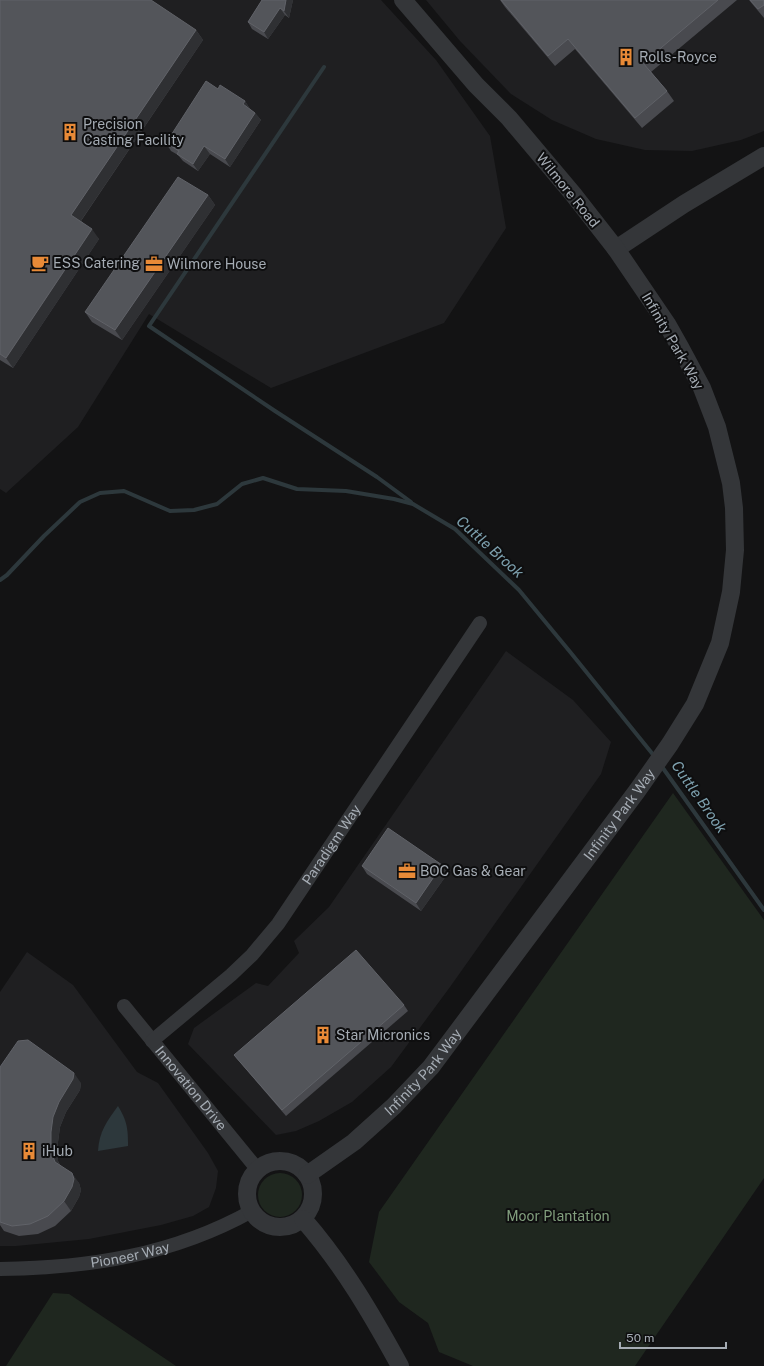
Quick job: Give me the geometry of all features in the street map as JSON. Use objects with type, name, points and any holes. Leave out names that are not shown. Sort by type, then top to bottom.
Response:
[{"type":"street","name":"Wilmore Road","points":[[403,0],[476,85],[509,118],[573,194],[616,249]]},
{"type":"street","points":[[616,249],[684,204],[764,156]]},
{"type":"street","name":"Infinity Park Way","points":[[307,1175],[354,1142],[394,1106],[431,1067],[637,791],[670,744],[695,704],[720,643],[731,592],[735,550],[734,508],[728,468],[719,434],[702,388],[667,324],[616,249]]},
{"type":"street","name":"Paradigm Way","points":[[152,1041],[231,975],[252,955],[278,924],[480,623]]},
{"type":"street","name":"Innovation Drive","points":[[124,1006],[258,1170]]},
{"type":"street","points":[[278,1161],[299,1167],[307,1175],[312,1186],[314,1198],[310,1209],[303,1219],[293,1225],[281,1227],[270,1226],[259,1220],[252,1211],[248,1201],[248,1189],[251,1179],[258,1170],[267,1164],[278,1161]]},
{"type":"street","name":"Pioneer Way","points":[[0,1269],[41,1268],[92,1264],[137,1255],[186,1241],[252,1211]]},
{"type":"street","points":[[303,1219],[331,1253],[351,1281],[371,1313],[400,1366]]},
{"type":"shaded area","points":[[0,0],[381,0],[436,60],[490,136],[506,228],[444,323],[271,388],[149,314],[78,427],[6,493],[0,489]]},
{"type":"shaded area","name":"Rolls-Royce","points":[[426,0],[764,0],[764,131],[741,140],[692,151],[645,150],[596,139],[552,120],[511,94],[460,41]]},
{"type":"shaded area","points":[[506,651],[573,700],[611,742],[601,774],[450,987],[391,1067],[352,1102],[319,1121],[296,1131],[276,1135],[188,1044],[194,1028],[256,983],[268,986],[299,953],[294,941],[329,907]]},
{"type":"shaded area","points":[[27,952],[73,985],[137,1072],[158,1083],[208,1153],[218,1171],[216,1188],[209,1207],[193,1216],[161,1225],[89,1239],[16,1246],[0,1246],[0,992]]},
{"type":"shaded area","points":[[118,1106],[126,1125],[128,1146],[98,1151],[100,1138],[104,1127]]},
{"type":"green space","name":"Moor Plantation","points":[[673,793],[764,920],[764,1178],[635,1366],[473,1366],[439,1352],[428,1323],[399,1302],[369,1262],[379,1212]]},
{"type":"green space","points":[[280,1173],[292,1177],[298,1183],[302,1195],[298,1207],[292,1213],[280,1217],[268,1213],[262,1207],[258,1195],[262,1183],[268,1177]]},
{"type":"green space","points":[[53,1293],[69,1294],[176,1366],[6,1366]]},
{"type":"building","name":"Precision Casting Facility","points":[[0,0],[151,0],[196,30],[71,215],[92,229],[6,358],[0,354]]},
{"type":"building","points":[[262,0],[286,0],[284,11],[280,8],[264,32],[248,22]]},
{"type":"building","name":"Rolls-Royce","points":[[501,0],[718,0],[643,63],[667,91],[635,118],[568,39],[548,56]]},
{"type":"building","points":[[750,0],[764,0],[764,5],[758,9]]},
{"type":"building","points":[[206,81],[218,89],[220,85],[245,101],[243,104],[255,113],[225,159],[204,146],[193,164],[177,154],[179,151],[166,143]]},
{"type":"building","name":"Wilmore House","points":[[178,177],[208,195],[115,330],[85,312]]},
{"type":"building","points":[[388,828],[442,865],[416,903],[362,866]]},
{"type":"building","name":"Star Micronics","points":[[356,950],[404,1005],[282,1110],[234,1055]]},
{"type":"building","name":"iHub","points":[[28,1040],[74,1073],[73,1079],[59,1102],[53,1117],[51,1151],[55,1162],[72,1173],[74,1179],[72,1187],[64,1201],[48,1216],[30,1224],[12,1226],[0,1222],[0,1067],[18,1041]]},
{"type":"waterway","points":[[324,67],[149,326],[275,411],[377,477],[411,502]]},
{"type":"waterway","name":"Cuttle Brook","points":[[0,580],[7,575],[44,536],[80,502],[100,493],[124,491],[170,511],[194,510],[217,504],[242,484],[263,478],[297,489],[346,491],[394,499],[413,504],[455,529],[519,590],[655,757]]},
{"type":"waterway","name":"Cuttle Brook","points":[[660,764],[764,910]]},
{"type":"place","name":"Rolls-Royce","points":[[626,57]]},
{"type":"place","name":"Precision Casting Facility","points":[[70,132]]},
{"type":"place","name":"ESS Catering","points":[[40,263]]},
{"type":"place","name":"Wilmore House","points":[[154,264]]},
{"type":"place","name":"BOC Gas & Gear","points":[[407,871]]},
{"type":"place","name":"Star Micronics","points":[[323,1035]]},
{"type":"place","name":"iHub","points":[[29,1151]]}]
